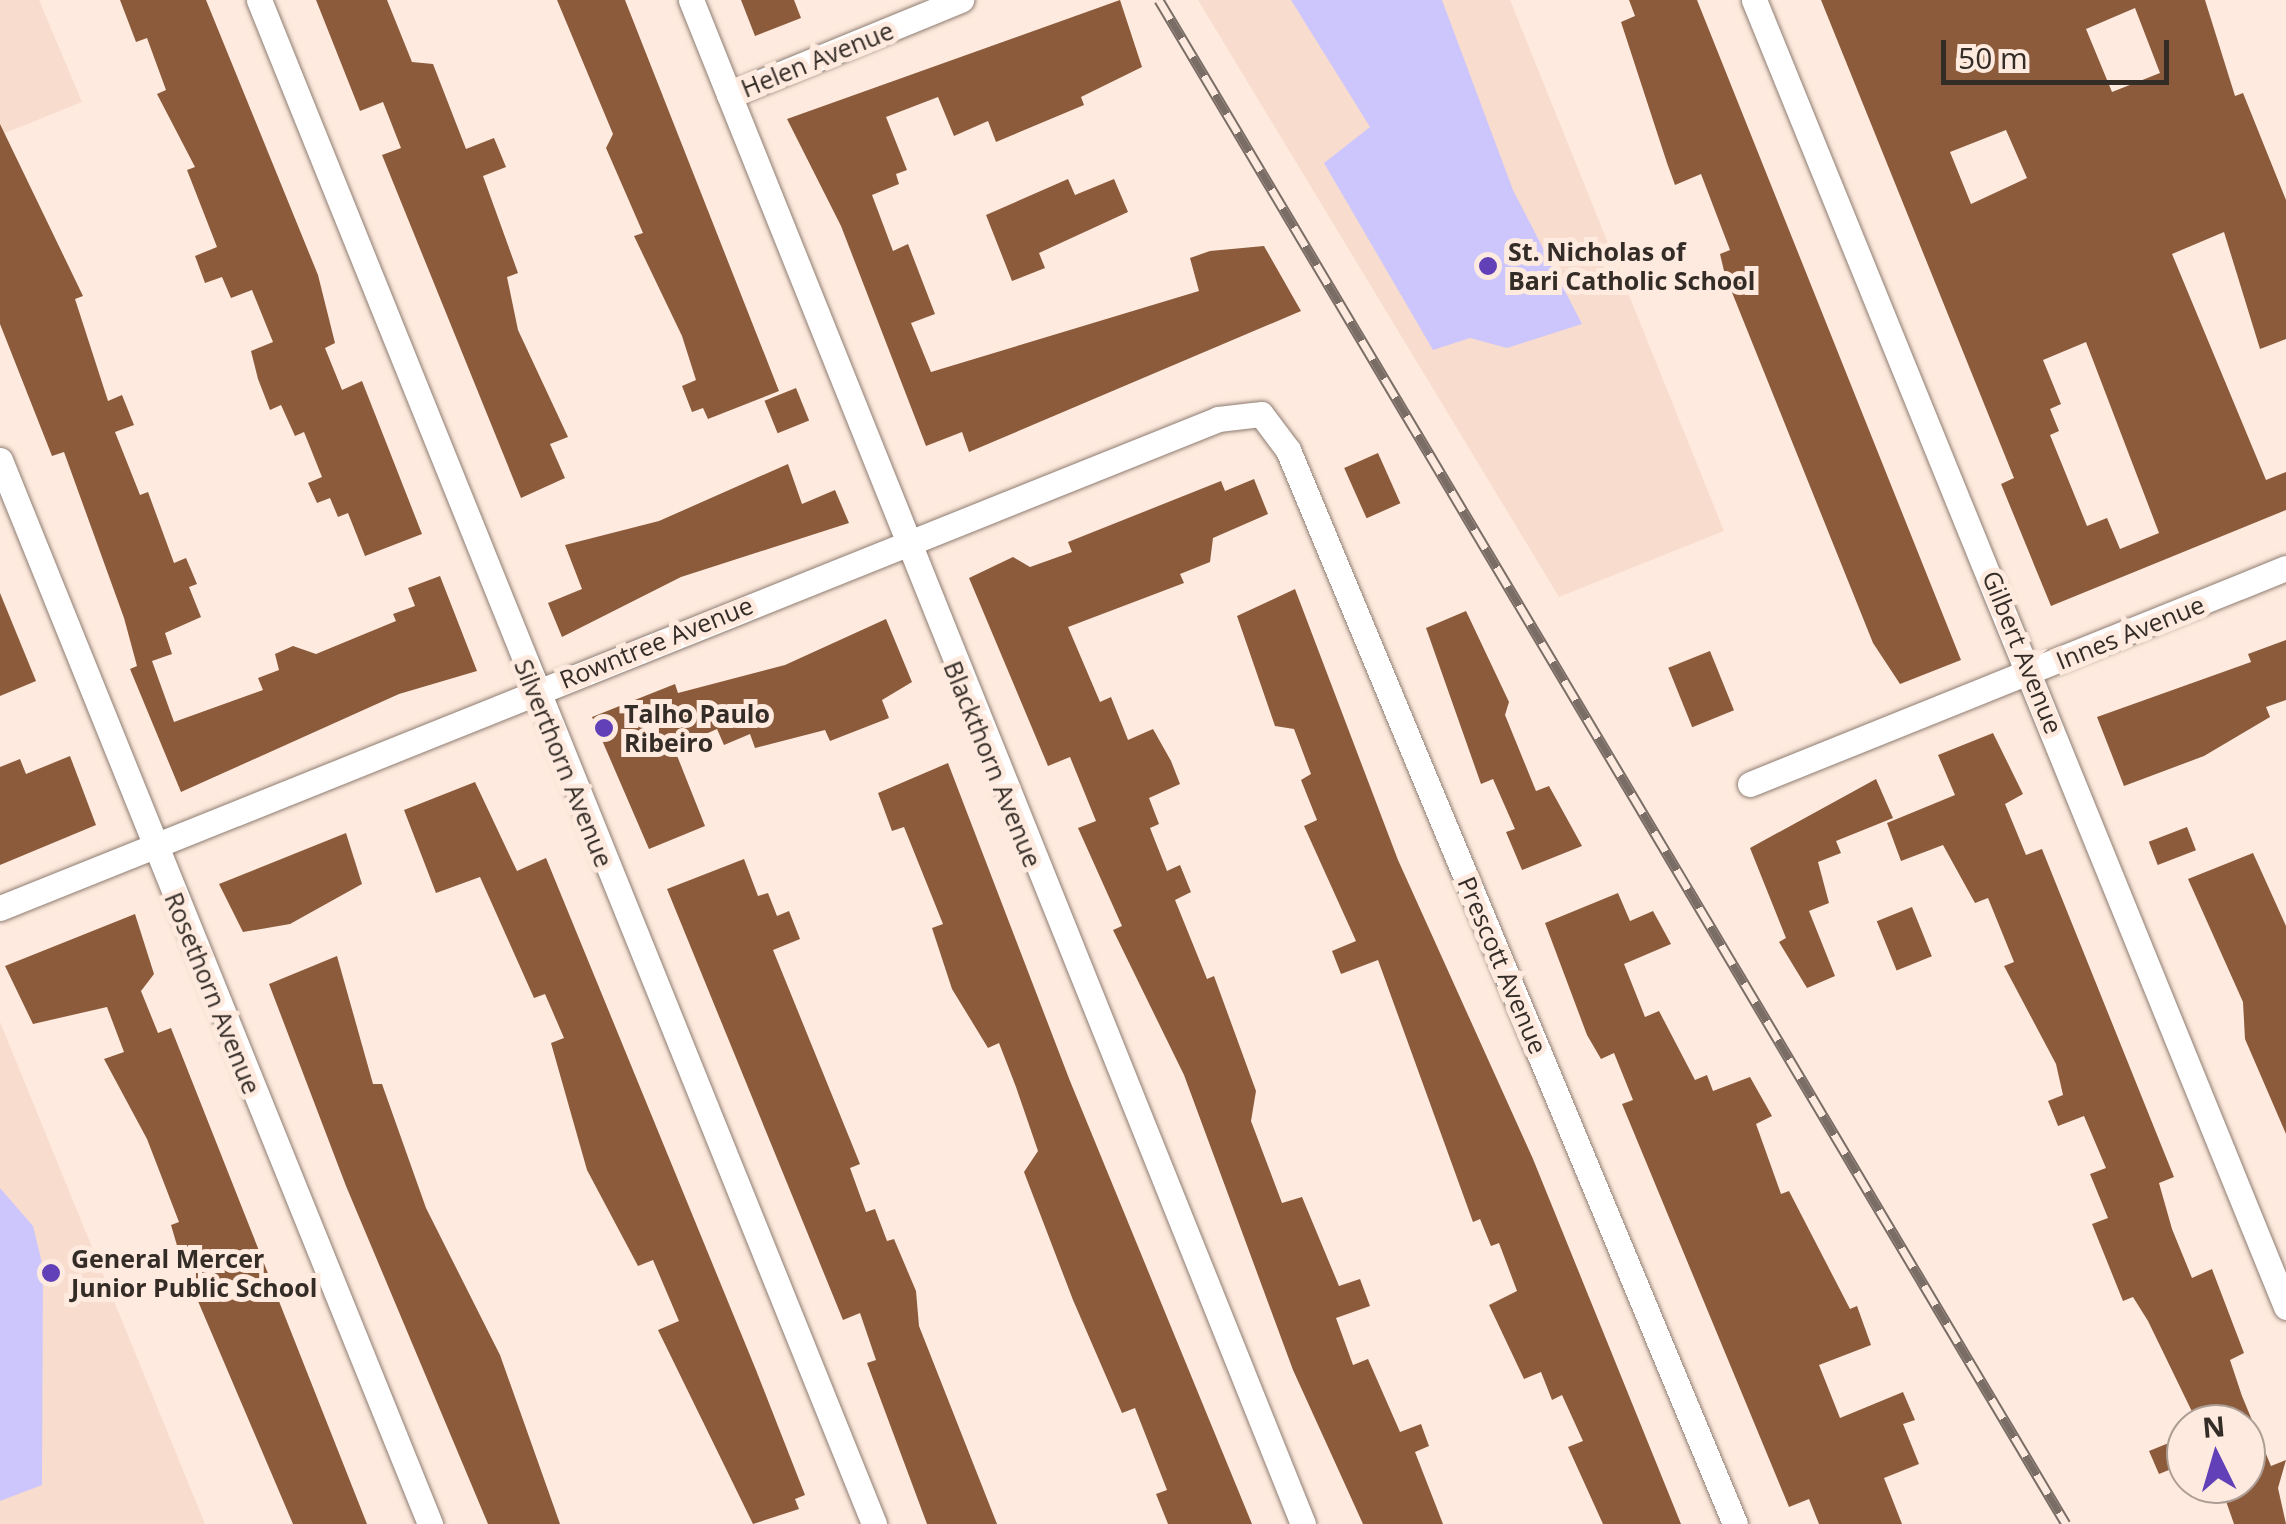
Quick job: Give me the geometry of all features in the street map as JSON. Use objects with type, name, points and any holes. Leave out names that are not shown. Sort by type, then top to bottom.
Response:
[{"type":"street","name":"Silverthorn Avenue","points":[[259,0],[534,690],[874,1524]]},
{"type":"street","name":"Blackthorn Avenue","points":[[691,0],[905,544],[1303,1524]]},
{"type":"street","name":"Helen Avenue","points":[[729,95],[961,0]]},
{"type":"street","name":"Gilbert Avenue","points":[[1754,0],[2032,672],[2286,1307]]},
{"type":"street","name":"Rowntree Avenue","points":[[0,908],[534,690],[1218,419],[1262,414]]},
{"type":"street","name":"Prescott Avenue","points":[[1262,414],[1295,467],[1735,1524]]},
{"type":"street","name":"Rosethorn Avenue","points":[[0,460],[430,1524]]},
{"type":"street","name":"Innes Avenue","points":[[1750,784],[2286,568]]},
{"type":"shaded area","points":[[0,0],[39,0],[82,102],[0,135]]},
{"type":"shaded area","name":"St. Nicholas of Bari Catholic School","points":[[1198,0],[1510,0],[1724,531],[1559,597]]},
{"type":"shaded area","points":[[1291,0],[1442,0],[1513,190],[1582,324],[1507,348],[1470,338],[1433,350],[1324,163],[1370,127]]},
{"type":"shaded area","name":"General Mercer Junior Public School","points":[[0,1022],[205,1524],[0,1524]]},
{"type":"shaded area","points":[[0,1188],[33,1226],[43,1267],[42,1485],[0,1501]]},
{"type":"building","points":[[120,0],[206,0],[318,275],[335,343],[325,348],[342,390],[362,381],[422,534],[365,556],[348,513],[338,517],[330,498],[317,503],[308,483],[322,477],[304,432],[295,436],[281,405],[270,410],[258,379],[251,351],[273,342],[252,290],[231,298],[222,277],[205,283],[195,256],[217,247],[187,170],[195,167],[157,94],[166,90],[147,38],[136,42]]},
{"type":"building","points":[[316,0],[387,0],[412,62],[433,64],[466,149],[494,138],[506,167],[483,176],[518,273],[507,277],[518,330],[568,437],[550,444],[565,478],[521,498],[382,155],[401,148],[383,102],[360,111]]},
{"type":"building","points":[[557,0],[625,0],[779,391],[708,419],[703,408],[692,412],[682,386],[696,380],[682,336],[634,236],[643,233],[606,148],[613,134]]},
{"type":"building","points":[[741,0],[794,0],[801,18],[755,36]]},
{"type":"building","points":[[1120,0],[1142,67],[1081,97],[1084,105],[996,142],[988,121],[954,136],[938,97],[886,117],[907,170],[896,174],[899,184],[872,195],[893,251],[908,244],[935,314],[911,323],[931,372],[1199,291],[1190,258],[1210,251],[1264,246],[1301,311],[969,452],[962,432],[926,446],[841,226],[787,119]]},
{"type":"building","points":[[1629,0],[1697,0],[1961,660],[1900,684],[1873,643],[1725,275],[1720,254],[1730,250],[1701,174],[1675,185],[1621,22],[1635,16]]},
{"type":"building","points":[[1821,0],[2205,0],[2235,96],[2243,93],[2286,200],[2286,339],[2260,349],[2224,232],[2172,254],[2266,480],[2286,472],[2286,510],[2051,606],[2001,484],[2014,478]],"holes":[[[2135,8],[2160,73],[2112,92],[2086,29]],[[2006,130],[2027,178],[1971,204],[1950,152]],[[2086,342],[2159,533],[2120,549],[2107,518],[2087,526],[2050,435],[2059,431],[2050,409],[2061,404],[2043,360]]]},
{"type":"building","points":[[0,124],[83,296],[75,299],[108,401],[122,395],[134,425],[115,432],[140,495],[148,492],[174,563],[186,558],[197,584],[189,587],[201,617],[165,633],[172,654],[152,661],[174,722],[263,690],[258,678],[279,670],[275,654],[293,646],[316,654],[396,621],[393,614],[415,606],[408,588],[440,576],[477,671],[399,694],[181,792],[130,669],[137,666],[124,618],[64,452],[52,456],[0,324]]},
{"type":"building","points":[[1068,179],[1075,195],[1114,179],[1128,212],[1039,253],[1045,268],[1012,281],[986,215]]},
{"type":"building","points":[[796,388],[809,420],[778,433],[764,401]]},
{"type":"building","points":[[1378,453],[1400,503],[1367,518],[1344,468]]},
{"type":"building","points":[[788,464],[802,504],[835,490],[849,523],[681,577],[562,637],[548,603],[582,589],[565,545],[659,521]]},
{"type":"building","points":[[1254,479],[1268,514],[1213,538],[1210,562],[1180,574],[1184,583],[1068,627],[1100,702],[1111,697],[1128,740],[1153,729],[1171,761],[1180,784],[1149,798],[1159,824],[1150,828],[1167,871],[1180,865],[1191,892],[1175,900],[1207,979],[1214,976],[1256,1091],[1251,1121],[1282,1203],[1302,1197],[1339,1286],[1360,1279],[1370,1306],[1336,1318],[1353,1365],[1368,1359],[1400,1432],[1421,1424],[1429,1446],[1415,1452],[1443,1524],[1363,1524],[1293,1370],[1184,1075],[1113,930],[1122,926],[1078,828],[1096,821],[1070,757],[1048,766],[969,578],[1013,557],[1030,567],[1072,552],[1068,542],[1221,481],[1225,491]]},
{"type":"building","points":[[1295,589],[1398,860],[1533,1159],[1681,1524],[1603,1524],[1568,1447],[1583,1441],[1562,1395],[1552,1400],[1541,1372],[1524,1379],[1489,1305],[1517,1291],[1499,1243],[1491,1246],[1480,1219],[1473,1222],[1378,960],[1341,974],[1332,951],[1356,941],[1304,826],[1317,820],[1301,780],[1311,774],[1294,729],[1275,726],[1237,616]]},
{"type":"building","points":[[0,593],[36,681],[0,696]]},
{"type":"building","points":[[1466,611],[1509,702],[1505,715],[1536,791],[1549,786],[1582,846],[1522,870],[1506,832],[1515,829],[1493,779],[1481,784],[1426,628]]},
{"type":"building","points":[[886,619],[912,682],[882,700],[889,718],[830,741],[825,730],[755,748],[750,734],[724,745],[717,729],[674,748],[705,826],[649,849],[592,717],[675,684],[678,693],[785,665]]},
{"type":"building","points":[[2286,640],[2286,700],[2266,707],[2270,717],[2204,756],[2124,786],[2097,717],[2251,662],[2248,654]]},
{"type":"building","points":[[1710,651],[1734,710],[1692,727],[1668,668]]},
{"type":"building","points":[[1993,733],[2023,794],[2005,804],[2026,855],[2042,849],[2174,1177],[2159,1183],[2192,1278],[2212,1269],[2244,1353],[2230,1360],[2245,1404],[2188,1404],[2133,1297],[2123,1301],[2092,1224],[2108,1218],[2090,1174],[2106,1168],[2084,1116],[2058,1126],[2048,1101],[2063,1095],[2056,1064],[2004,966],[2014,962],[1988,898],[1975,903],[1943,845],[1901,861],[1887,823],[1955,795],[1938,755]]},
{"type":"building","points":[[70,756],[96,825],[0,865],[0,767],[20,759],[26,774]]},
{"type":"building","points":[[948,763],[1070,1081],[1252,1524],[1168,1524],[1156,1494],[1167,1490],[1135,1408],[1122,1413],[1073,1300],[1024,1172],[1038,1151],[1016,1087],[999,1043],[988,1048],[952,989],[932,928],[943,924],[904,827],[892,831],[878,793]]},
{"type":"building","points":[[1876,779],[1893,818],[1836,841],[1841,853],[1818,862],[1829,903],[1809,911],[1835,976],[1807,988],[1779,942],[1786,938],[1750,848]]},
{"type":"building","points":[[475,782],[517,871],[546,858],[805,1495],[795,1499],[799,1509],[753,1524],[658,1330],[679,1321],[653,1260],[638,1266],[587,1170],[551,1043],[564,1038],[545,994],[534,998],[480,877],[436,893],[404,810]]},
{"type":"building","points":[[2187,827],[2196,850],[2158,865],[2149,842]]},
{"type":"building","points":[[346,833],[362,884],[290,924],[243,932],[219,884]]},
{"type":"building","points":[[2253,853],[2286,926],[2286,1134],[2245,1039],[2243,1002],[2188,879]]},
{"type":"building","points":[[744,859],[758,896],[768,893],[777,916],[789,911],[800,939],[773,950],[860,1164],[850,1168],[866,1212],[875,1209],[887,1241],[894,1239],[916,1291],[919,1326],[997,1524],[927,1524],[867,1363],[876,1360],[860,1313],[843,1320],[667,889]]},
{"type":"building","points":[[1618,893],[1630,921],[1653,911],[1671,944],[1624,964],[1645,1017],[1659,1011],[1695,1080],[1707,1075],[1713,1091],[1750,1077],[1772,1116],[1756,1124],[1781,1194],[1789,1191],[1850,1309],[1857,1306],[1871,1345],[1819,1365],[1840,1418],[1903,1392],[1915,1420],[1903,1424],[1919,1464],[1884,1478],[1902,1524],[1819,1524],[1809,1499],[1789,1507],[1622,1104],[1633,1100],[1614,1053],[1601,1059],[1587,1035],[1545,923]]},
{"type":"building","points":[[1912,907],[1932,956],[1897,970],[1877,921]]},
{"type":"building","points":[[135,914],[154,974],[141,991],[158,1033],[171,1028],[367,1524],[293,1524],[183,1266],[171,1225],[179,1222],[147,1139],[104,1059],[124,1052],[107,1007],[33,1024],[5,966]]},
{"type":"building","points":[[337,956],[373,1084],[382,1084],[426,1208],[500,1355],[560,1524],[488,1524],[346,1186],[269,984]]},
{"type":"building","points":[[2166,1444],[2166,1471],[2159,1474],[2149,1451]]},
{"type":"building","points":[[2266,1454],[2271,1466],[2286,1460],[2278,1488],[2286,1524],[2234,1524],[2227,1504],[2266,1504]]},
{"type":"railway","points":[[1159,0],[2066,1524]]},
{"type":"place","name":"St. Nicholas of Bari Catholic School","points":[[1488,266]]},
{"type":"place","name":"Talho Paulo Ribeiro","points":[[604,728]]},
{"type":"place","name":"General Mercer Junior Public School","points":[[51,1273]]}]
